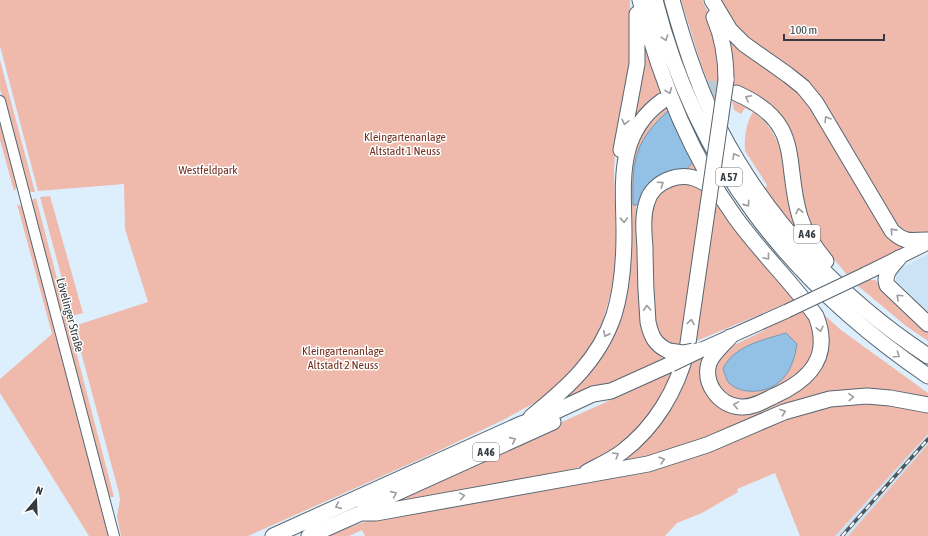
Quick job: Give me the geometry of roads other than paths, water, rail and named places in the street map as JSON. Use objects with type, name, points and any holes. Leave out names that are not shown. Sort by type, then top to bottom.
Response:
[{"type":"highway","points":[[623,181],[619,169],[621,148],[637,64],[638,39],[635,0]]},
{"type":"highway","points":[[640,0],[667,87],[682,122],[720,193],[753,241],[816,316],[821,337],[821,347],[815,366],[801,381],[784,392],[751,405],[740,407],[721,400],[714,393],[708,373],[709,362],[730,337]]},
{"type":"highway","name":"A 57","points":[[655,0],[673,63],[688,100],[704,134],[724,169],[752,210],[800,269],[827,297],[867,332],[928,376]]},
{"type":"highway","name":"A 57","points":[[672,0],[689,58],[719,127],[737,160],[772,212],[813,261],[843,290],[894,332],[928,356]]},
{"type":"highway","points":[[583,474],[622,452],[640,437],[653,422],[674,387],[682,367],[686,350],[726,80],[726,56],[720,32],[706,0]]},
{"type":"highway","points":[[712,0],[730,30],[744,44],[803,87],[816,103],[892,231],[898,237],[906,241],[928,240]]},
{"type":"highway","name":"A 46","points":[[736,93],[762,107],[775,120],[785,137],[789,148],[795,195],[800,217],[816,250],[852,290],[928,349]]},
{"type":"highway","name":"A 46","points":[[273,536],[521,424],[576,379],[587,366],[606,333],[618,297],[623,269],[623,181],[628,151],[635,131],[645,116],[662,101]]},
{"type":"highway","points":[[700,350],[683,353],[670,358],[656,343],[650,333],[648,322],[644,222],[647,202],[653,191],[659,184],[675,177],[684,176],[703,180],[720,193]]},
{"type":"highway","points":[[899,258],[886,273],[885,280],[887,285],[928,324]]},
{"type":"highway","points":[[791,285],[847,322],[867,332]]},
{"type":"highway","name":"A 46","points":[[309,536],[361,512],[372,504],[598,402],[611,391],[670,358]]},
{"type":"highway","points":[[521,424],[552,413],[593,394],[611,391]]},
{"type":"highway","points":[[361,512],[376,512],[583,474],[620,470],[678,455],[784,412],[830,399],[868,396],[890,398],[928,405]]},
{"type":"main road","points":[[700,350],[787,311],[928,243]]},
{"type":"street","name":"Lövelinger Straße","points":[[0,101],[114,536]]},
{"type":"water","points":[[670,109],[693,162],[685,171],[641,205],[633,205],[633,175],[638,151],[649,131]]},
{"type":"water","points":[[786,333],[797,344],[795,355],[789,370],[778,383],[760,391],[747,391],[734,387],[729,383],[723,369],[734,355],[741,349],[759,341]]},
{"type":"tunnel","points":[[662,101],[689,90],[707,88],[726,90],[736,93]]},
{"type":"railway","points":[[842,536],[928,439]]},
{"type":"park label","name":"Kleingartenanlage Altstadt 1 Neuss","points":[[405,144]]},
{"type":"park label","name":"Westfeldpark","points":[[208,170]]},
{"type":"park label","name":"Kleingartenanlage Altstadt 2 Neuss","points":[[343,358]]}]
